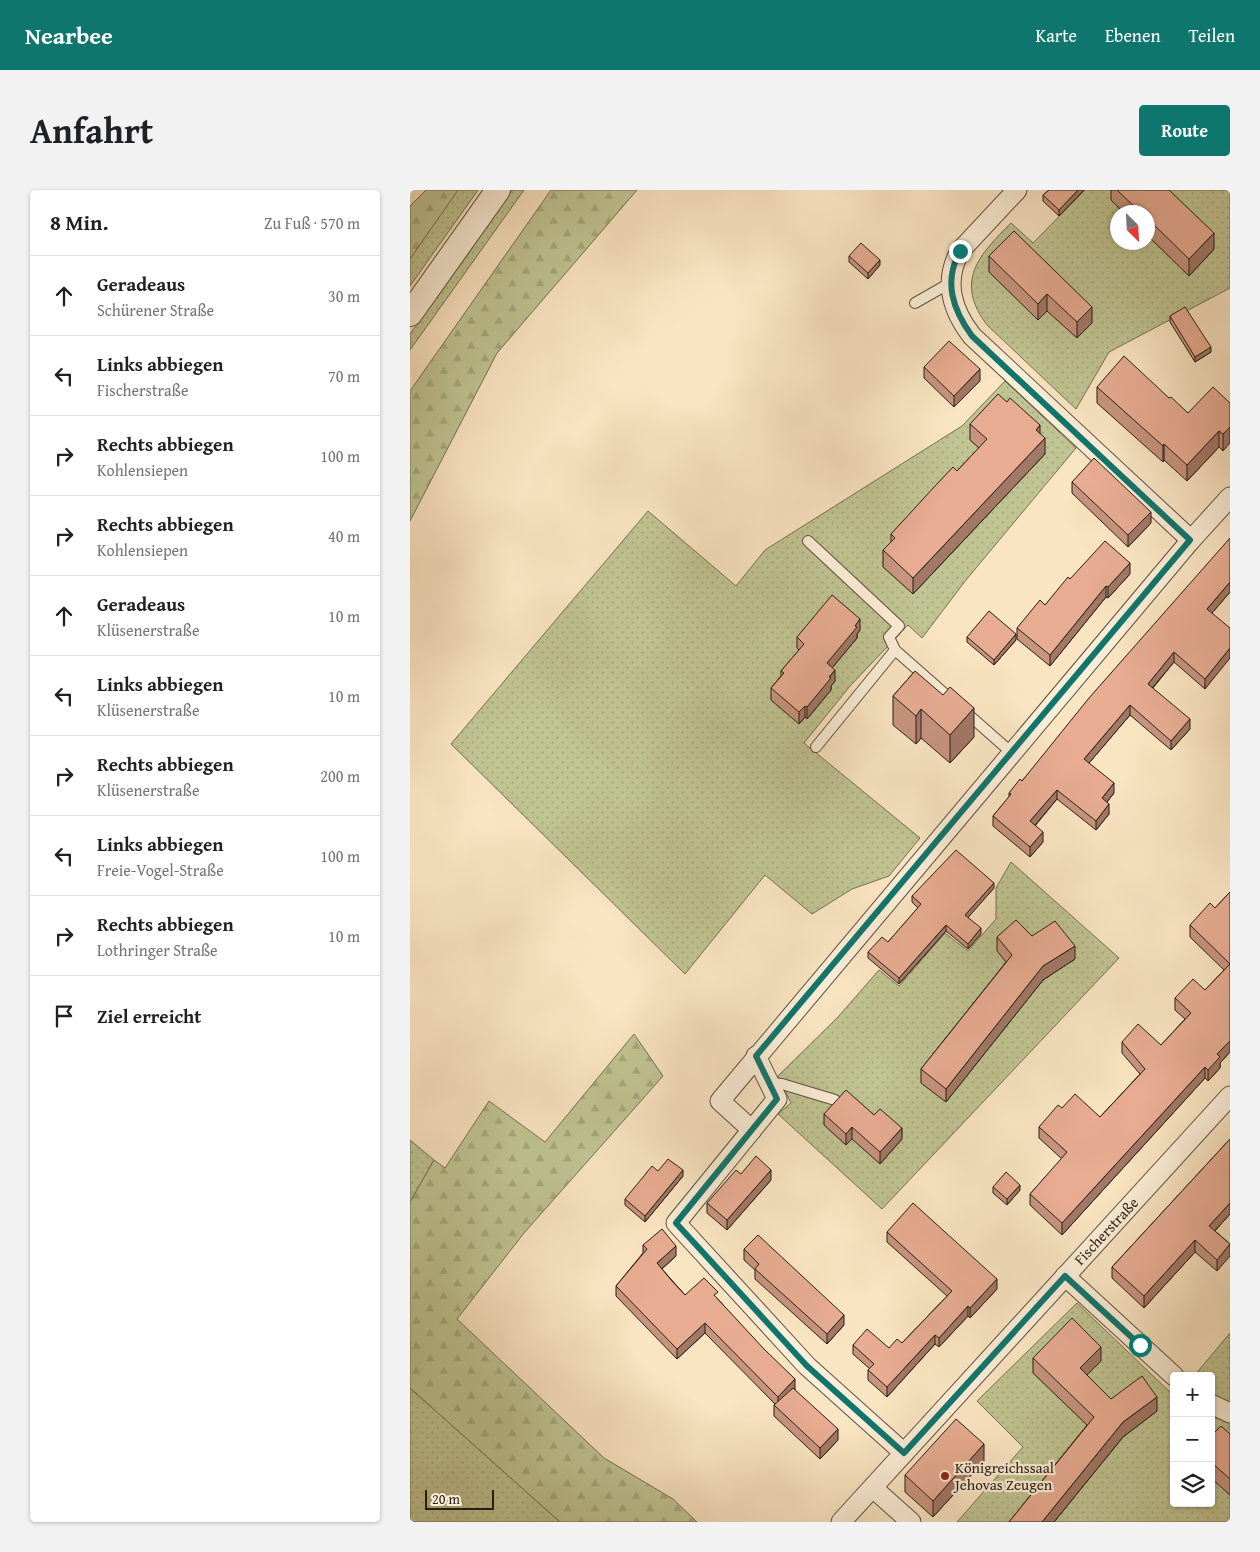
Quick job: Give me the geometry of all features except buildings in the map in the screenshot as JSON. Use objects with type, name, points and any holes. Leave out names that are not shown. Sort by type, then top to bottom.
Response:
[{"type":"street","points":[[410,314],[498,190]]},
{"type":"street","points":[[1017,190],[960,251],[950,283],[955,310],[972,336],[1190,540]]},
{"type":"street","points":[[752,1130],[720,1101],[1190,540],[1227,504]]},
{"type":"street","points":[[756,1056],[777,1099],[676,1223],[807,1366],[904,1453]]},
{"type":"street","name":"Fischerstraße","points":[[841,1522],[1230,1096]]},
{"type":"street","points":[[1065,1276],[1170,1372]]},
{"type":"street","points":[[1215,1406],[1230,1412]]},
{"type":"street","points":[[873,1488],[911,1522]]},
{"type":"lane","points":[[915,303],[950,283]]},
{"type":"lane","points":[[808,541],[899,626],[889,636],[896,650],[1012,753]]},
{"type":"lane","points":[[816,747],[896,650]]},
{"type":"lane","points":[[769,1084],[782,1084],[835,1100]]},
{"type":"green space","points":[[426,190],[458,190],[410,259],[410,206]]},
{"type":"green space","points":[[457,190],[478,190],[410,286],[410,259]]},
{"type":"green space","points":[[512,190],[524,190],[410,350],[410,334]]},
{"type":"green space","points":[[551,190],[637,190],[497,353],[410,521],[410,391]]},
{"type":"green space","points":[[1085,190],[1230,190],[1230,288],[1109,352],[1076,409],[987,325],[977,309],[972,295],[972,282],[981,258],[989,246],[1011,223],[1033,243]]},
{"type":"green space","points":[[1005,381],[1076,448],[966,580],[922,638],[908,625],[850,686],[804,743],[920,838],[889,876],[852,889],[812,914],[765,875],[685,974],[451,744],[648,511],[736,586],[765,550],[962,426]]},
{"type":"green space","points":[[1011,862],[1119,958],[882,1209],[778,1114],[791,1103],[778,1076],[838,1017],[879,970],[899,986],[945,933],[968,951],[996,919],[996,888]]},
{"type":"green space","points":[[634,1034],[663,1076],[524,1233],[457,1319],[604,1458],[673,1499],[697,1522],[560,1522],[410,1388],[410,1202],[434,1160],[445,1168],[489,1101],[545,1142]]},
{"type":"green space","points":[[410,1140],[434,1160],[410,1202]]},
{"type":"green space","points":[[1077,1303],[1170,1392],[1170,1507],[1215,1507],[1215,1372],[1197,1372],[1230,1333],[1230,1522],[957,1522],[1023,1447],[977,1401]]},
{"type":"green space","points":[[410,1388],[560,1522],[410,1522]]},
{"type":"place","name":"Königreichssaal Jehovas Zeugen","points":[[945,1476]]},
{"type":"route","points":[[960,251],[956,258],[950,283],[951,294],[955,310],[972,336],[1190,540],[756,1056],[777,1099],[676,1223],[807,1366],[904,1453],[1065,1276],[1140,1345]]}]
